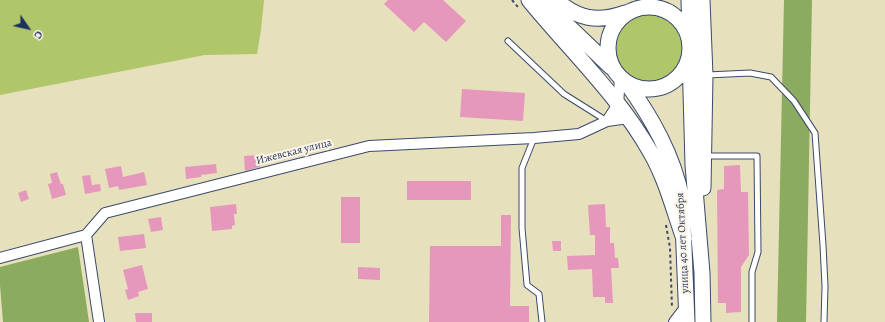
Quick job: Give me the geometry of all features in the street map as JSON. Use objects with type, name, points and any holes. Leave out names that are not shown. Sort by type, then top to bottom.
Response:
[{"type":"main road","points":[[529,0],[618,104],[636,128],[655,161],[684,239]]},
{"type":"main road","points":[[541,0],[620,77]]},
{"type":"main road","name":"улица 40 лет Октября","points":[[556,0],[576,14],[586,18],[608,18],[633,10],[653,0]]},
{"type":"main road","name":"улица 40 лет Октября","points":[[689,0],[693,165],[702,273],[703,322]]},
{"type":"main road","name":"улица 40 лет Октября","points":[[699,237],[703,199],[704,156],[705,75],[702,0]]},
{"type":"main road","name":"улица 40 лет Октября","points":[[620,77],[632,86],[647,89],[661,87],[680,75],[688,62],[690,48],[685,27],[675,16],[662,8],[655,7],[633,10],[615,23],[608,44],[609,59],[620,77],[644,107],[657,129],[678,181],[682,199],[687,322]]},
{"type":"street","points":[[607,121],[618,104],[620,77]]},
{"type":"street","name":"Ижевская улица","points":[[86,234],[104,213],[369,146],[534,138],[580,134],[607,121],[629,118]]},
{"type":"street","points":[[0,258],[86,234],[99,322]]},
{"type":"street","points":[[672,318],[687,305]]},
{"type":"lane","points":[[508,40],[564,94],[607,121]]},
{"type":"lane","points":[[705,75],[750,74],[771,78],[794,101],[815,133],[825,286],[824,322]]},
{"type":"lane","points":[[534,138],[522,168],[522,228],[527,285],[539,294],[542,322]]},
{"type":"lane","points":[[704,156],[757,156],[758,252],[752,272],[752,322]]},
{"type":"path","points":[[665,225],[670,248],[672,318]]},
{"type":"green space","points":[[0,0],[264,0],[257,54],[205,55],[0,95]]},
{"type":"green space","points":[[784,0],[812,0],[806,322],[777,322]]},
{"type":"green space","points":[[649,12],[662,15],[674,22],[681,34],[684,47],[681,60],[674,72],[662,79],[649,82],[636,79],[624,72],[617,60],[614,47],[617,34],[624,22],[636,15]]},
{"type":"green space","points":[[78,247],[89,322],[3,322],[0,267]]},
{"type":"building","points":[[388,0],[443,0],[466,21],[446,42],[424,22],[414,32],[384,4]]},
{"type":"building","points":[[462,89],[525,93],[523,121],[460,117]]},
{"type":"building","points":[[259,155],[260,167],[245,171],[244,156]]},
{"type":"building","points":[[216,164],[217,173],[186,179],[185,167]]},
{"type":"building","points":[[740,165],[741,192],[748,192],[749,255],[741,267],[741,312],[726,313],[726,303],[718,303],[717,190],[724,189],[724,166]]},
{"type":"building","points":[[121,166],[123,177],[144,172],[147,185],[119,190],[118,186],[109,188],[105,169]]},
{"type":"building","points":[[57,172],[61,184],[63,184],[66,195],[52,199],[48,184],[52,183],[50,174]]},
{"type":"building","points":[[90,175],[92,185],[100,184],[101,191],[85,194],[82,176]]},
{"type":"building","points":[[407,181],[471,181],[471,200],[407,200]]},
{"type":"building","points":[[26,190],[29,199],[21,202],[18,193]]},
{"type":"building","points":[[341,197],[360,197],[360,243],[341,243]]},
{"type":"building","points":[[236,204],[237,214],[234,214],[235,225],[232,226],[232,229],[212,231],[210,207]]},
{"type":"building","points":[[605,204],[606,227],[610,227],[610,243],[614,243],[615,258],[618,258],[619,268],[611,268],[613,303],[605,303],[605,297],[593,297],[592,269],[568,270],[567,256],[595,255],[595,235],[590,235],[588,205]]},
{"type":"building","points":[[501,215],[511,215],[510,306],[529,306],[529,322],[429,322],[430,246],[501,246]]},
{"type":"building","points":[[161,217],[163,230],[151,232],[148,219]]},
{"type":"building","points":[[144,234],[146,248],[120,251],[118,237]]},
{"type":"building","points":[[552,241],[561,241],[561,251],[553,251]]},
{"type":"building","points":[[142,265],[148,289],[138,292],[139,296],[128,300],[125,290],[128,289],[123,270]]},
{"type":"building","points":[[358,267],[380,268],[380,280],[358,279]]},
{"type":"building","points":[[135,313],[152,313],[152,322],[136,322]]}]
